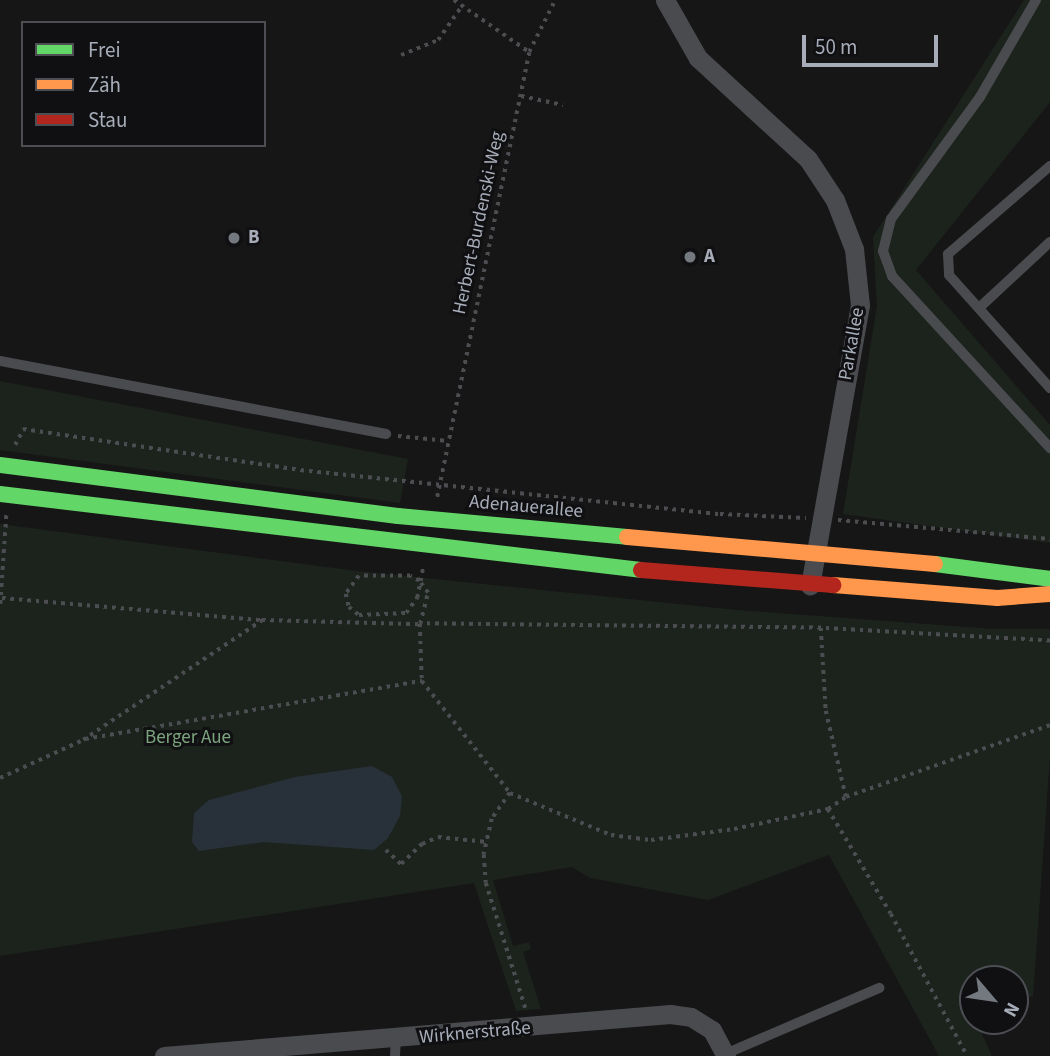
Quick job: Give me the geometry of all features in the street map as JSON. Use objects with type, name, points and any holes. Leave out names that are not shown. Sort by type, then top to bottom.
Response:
[{"type":"main road","name":"Adenauerallee","points":[[6,466],[398,516],[998,570],[1050,579]]},
{"type":"main road","points":[[4,495],[604,567],[810,586],[997,598],[1050,594]]},
{"type":"street","name":"Parkallee","points":[[665,0],[698,58],[808,159],[835,200],[854,249],[860,304],[810,586]]},
{"type":"street","name":"Wirknerstraße","points":[[164,1056],[396,1047],[532,1028],[670,1014],[691,1017],[712,1030],[725,1055]]},
{"type":"lane","points":[[1037,0],[980,97],[891,219],[883,251],[892,276],[1050,448]]},
{"type":"lane","points":[[1050,166],[948,254],[949,275],[1050,387]]},
{"type":"lane","points":[[979,308],[1050,243]]},
{"type":"lane","points":[[0,361],[386,434]]},
{"type":"lane","points":[[725,1055],[879,988]]},
{"type":"path","points":[[454,0],[460,8],[529,52]]},
{"type":"path","name":"Herbert-Burdenski-Weg","points":[[444,457],[529,52],[555,0]]},
{"type":"path","points":[[401,55],[438,40],[460,8]]},
{"type":"path","points":[[520,96],[563,105]]},
{"type":"path","points":[[6,466],[15,437],[23,429],[323,472],[720,514],[821,519],[1050,539]]},
{"type":"path","points":[[386,434],[448,441]]},
{"type":"path","points":[[0,604],[4,495]]},
{"type":"path","points":[[390,576],[410,576],[428,593],[420,624],[422,681],[510,793],[611,835],[651,840],[734,829],[828,809],[846,797],[1050,725]]},
{"type":"path","points":[[1,598],[262,620],[821,628],[1050,641]]},
{"type":"path","points":[[1,776],[83,740],[262,620]]},
{"type":"path","points":[[821,628],[826,711],[846,797]]},
{"type":"path","points":[[83,740],[422,681]]},
{"type":"path","points":[[510,793],[492,819],[486,842],[486,883],[532,1028]]},
{"type":"path","points":[[828,809],[891,914],[967,1056]]},
{"type":"path","points":[[386,850],[401,864],[422,844],[438,837],[486,842]]},
{"type":"green space","points":[[1024,0],[1050,0],[1050,102],[916,270],[1050,425],[1050,543],[843,514],[877,306],[873,237]]},
{"type":"green space","points":[[0,381],[408,459],[400,503],[0,450]]},
{"type":"green space","name":"Berger Aue","points":[[0,524],[357,571],[737,610],[993,629],[1050,629],[1050,756],[1033,997],[1029,997],[1029,965],[959,965],[959,1035],[982,1035],[992,1056],[939,1056],[829,855],[708,900],[590,878],[572,867],[493,880],[513,946],[529,942],[531,949],[523,952],[541,1009],[516,1011],[474,883],[0,956]]},
{"type":"shaded area","points":[[372,766],[392,777],[402,796],[400,816],[388,838],[374,850],[264,842],[199,851],[192,842],[194,813],[209,800],[295,777]]},
{"type":"traffic: fast","points":[[0,465],[398,516],[627,537]]},
{"type":"traffic: fast","points":[[0,494],[641,570]]},
{"type":"traffic: fast","points":[[935,564],[1050,579]]},
{"type":"traffic: slow","points":[[627,537],[935,564]]},
{"type":"traffic: slow","points":[[833,585],[997,598],[1050,594]]},
{"type":"traffic: jam","points":[[641,570],[833,585]]},
{"type":"place","name":"B","points":[[234,238]]},
{"type":"place","name":"A","points":[[690,257]]}]
